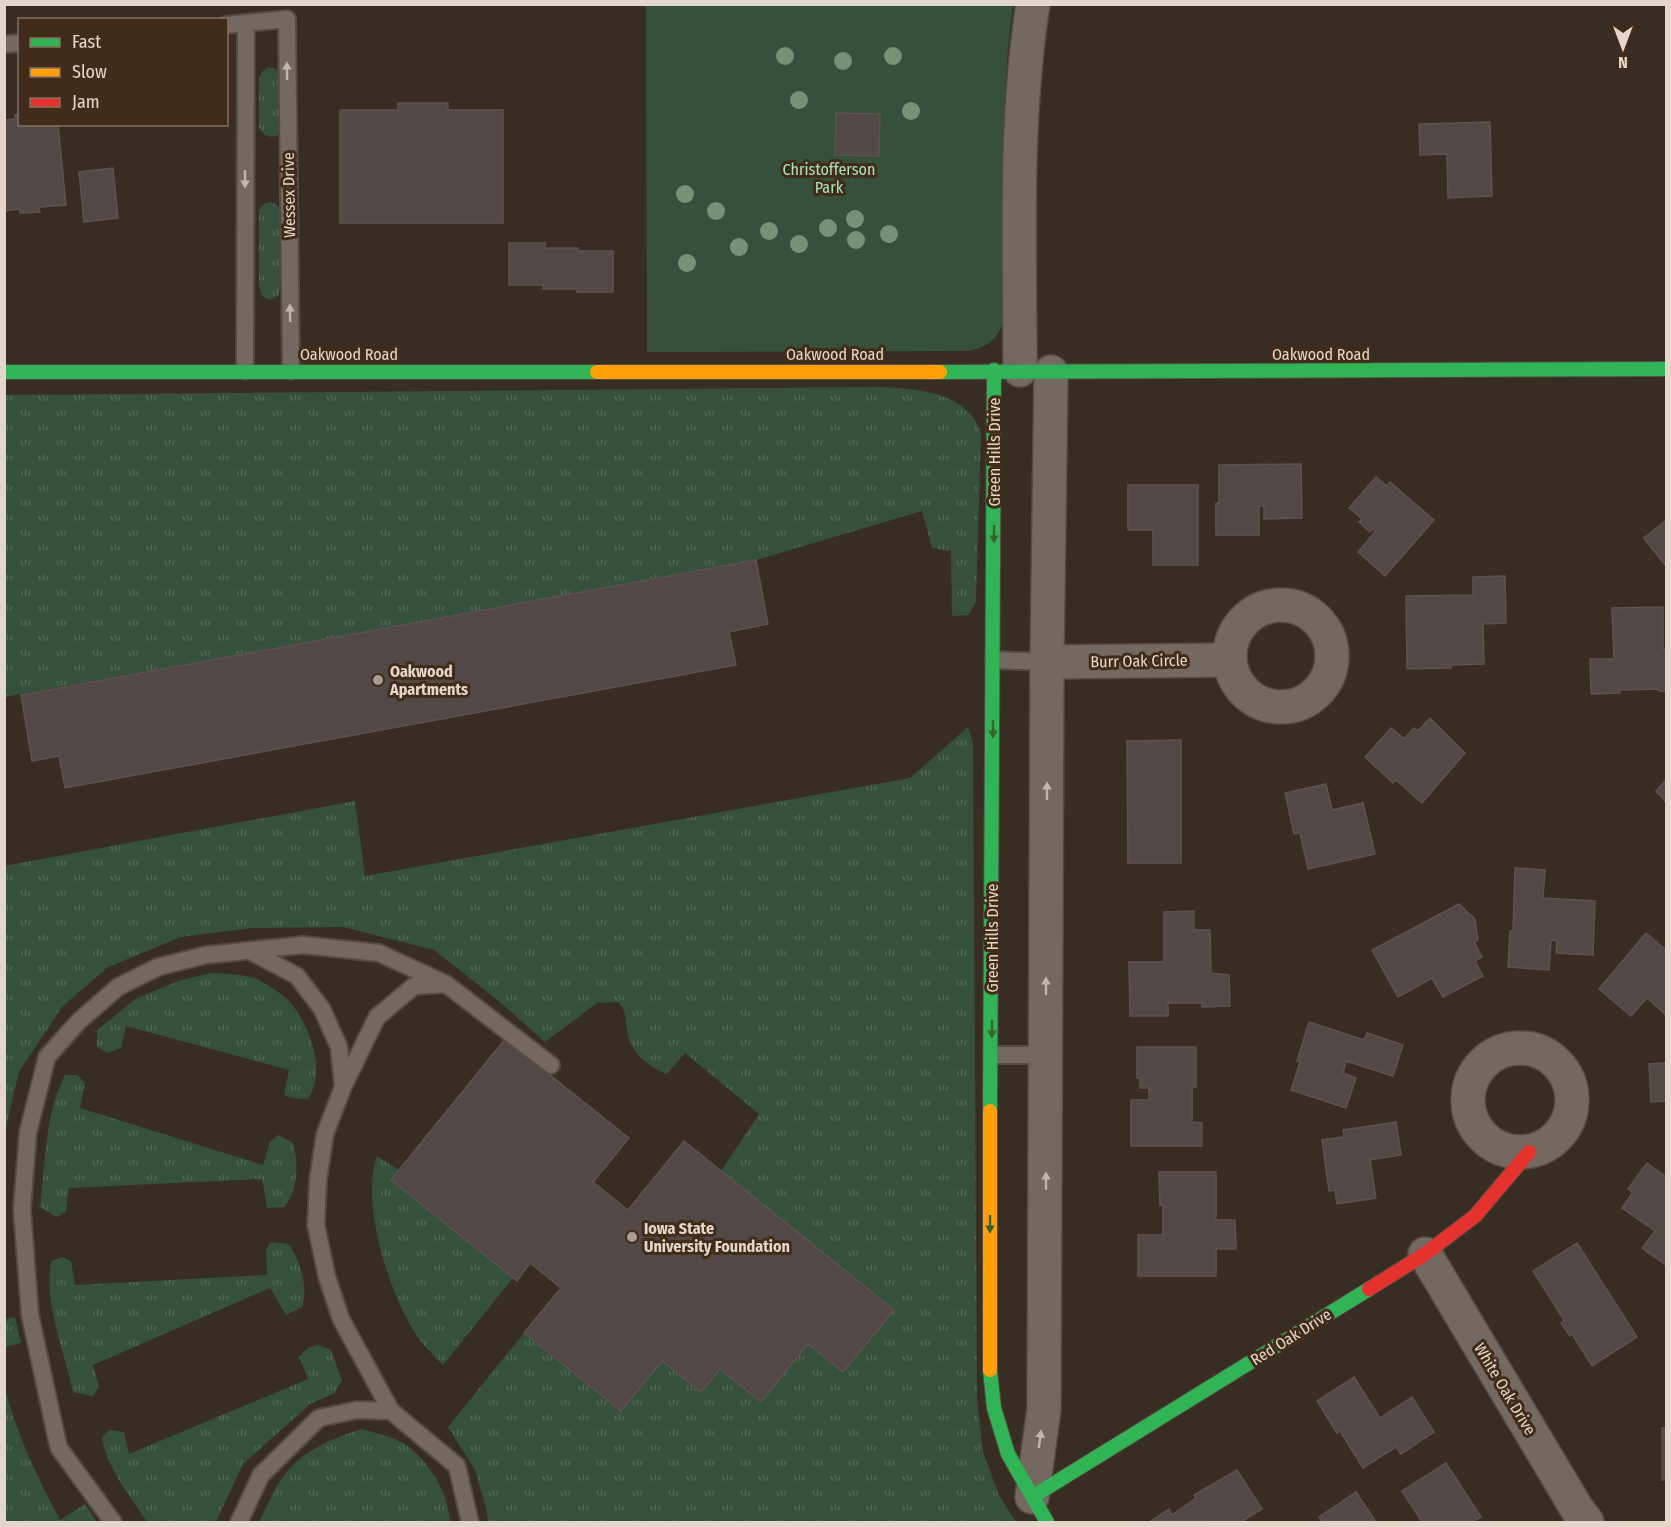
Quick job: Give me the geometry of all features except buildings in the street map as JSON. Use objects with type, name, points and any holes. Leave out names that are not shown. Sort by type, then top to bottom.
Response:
[{"type":"street","name":"Green Hills Drive","points":[[1033,4],[1023,81],[1020,129],[1022,371],[1047,662],[1044,1409],[1040,1510]]},
{"type":"street","name":"Oakwood Road","points":[[4,372],[1666,369]]},
{"type":"street","name":"Green Hills Drive","points":[[1022,371],[994,660],[989,1358],[994,1408],[1008,1454],[1040,1510]]},
{"type":"street","name":"Burr Oak Circle","points":[[1047,662],[1230,660]]},
{"type":"street","name":"Red Oak Drive","points":[[1040,1510],[1425,1254],[1475,1216],[1529,1152]]},
{"type":"street","name":"White Oak Drive","points":[[1425,1254],[1577,1509],[1587,1522]]},
{"type":"lane","name":"Wessex Drive","points":[[267,13],[287,19],[291,371]]},
{"type":"lane","points":[[228,26],[246,24],[267,13]]},
{"type":"lane","points":[[245,371],[246,24]]},
{"type":"lane","points":[[994,660],[1047,662]]},
{"type":"lane","points":[[113,1522],[59,1448],[30,1315],[22,1209],[28,1132],[47,1057],[79,1021],[118,987],[158,967],[206,955],[303,945],[379,953],[446,984],[551,1065]]},
{"type":"lane","points":[[249,950],[297,976],[322,1009],[339,1047],[343,1087]]},
{"type":"lane","points":[[446,984],[414,986],[377,1017],[343,1087],[325,1134],[318,1180],[316,1225],[327,1277],[340,1319],[390,1412],[457,1466],[470,1522]]},
{"type":"lane","points":[[992,1055],[1046,1054]]},
{"type":"lane","points":[[239,1522],[261,1474],[319,1418],[357,1410],[390,1412]]},
{"type":"green space","name":"Christofferson Park","points":[[646,5],[1013,5],[1004,120],[1006,313],[998,334],[990,342],[970,351],[647,352]]},
{"type":"green space","points":[[269,67],[279,70],[283,77],[283,128],[278,135],[272,137],[265,135],[259,128],[259,77]]},
{"type":"green space","points":[[270,202],[277,205],[281,211],[281,287],[278,296],[269,300],[262,296],[259,287],[259,210],[264,204]]},
{"type":"green space","points":[[881,387],[910,389],[940,395],[965,408],[981,432],[976,601],[969,615],[952,616],[951,551],[932,548],[922,511],[756,560],[5,697],[5,395]]},
{"type":"green space","points":[[968,727],[973,743],[977,1399],[983,1452],[999,1495],[1016,1522],[488,1522],[475,1470],[448,1427],[524,1333],[621,1411],[662,1361],[720,1369],[761,1402],[808,1344],[843,1372],[893,1310],[721,1171],[759,1114],[685,1053],[667,1074],[648,1064],[637,1053],[630,1041],[625,1015],[619,1002],[597,1003],[545,1042],[500,1002],[434,950],[343,927],[252,928],[181,937],[108,967],[62,1007],[19,1072],[5,1131],[4,866],[355,801],[365,876],[910,778]]},
{"type":"green space","points":[[212,973],[254,978],[282,995],[297,1011],[309,1035],[316,1062],[314,1088],[308,1099],[284,1095],[289,1070],[126,1026],[121,1048],[108,1053],[97,1047],[97,1030],[137,998],[181,980]]},
{"type":"green space","points":[[65,1075],[77,1075],[85,1083],[80,1108],[263,1165],[270,1142],[278,1135],[293,1143],[296,1176],[289,1201],[284,1207],[267,1208],[262,1179],[69,1188],[66,1211],[57,1217],[40,1207],[49,1123],[58,1090]]},
{"type":"green space","points":[[377,1156],[399,1170],[391,1180],[513,1278],[443,1365],[415,1333],[405,1316],[387,1271],[380,1247],[372,1198]]},
{"type":"green space","points":[[270,1242],[288,1244],[296,1258],[304,1283],[302,1307],[286,1315],[270,1288],[93,1365],[99,1387],[93,1396],[73,1392],[50,1294],[51,1261],[62,1257],[71,1261],[75,1285],[267,1275],[266,1251]]},
{"type":"green space","points":[[15,1317],[21,1343],[5,1347],[5,1319]]},
{"type":"green space","points":[[318,1345],[331,1350],[342,1380],[335,1393],[310,1404],[243,1464],[216,1522],[147,1522],[108,1460],[102,1437],[109,1430],[124,1432],[129,1454],[308,1379],[299,1357],[308,1348]]},
{"type":"green space","points":[[5,1390],[29,1457],[60,1520],[85,1504],[97,1522],[5,1522]]},
{"type":"green space","points":[[362,1429],[403,1443],[421,1458],[441,1488],[449,1511],[450,1522],[259,1522],[278,1484],[294,1464],[326,1443]]},
{"type":"traffic: fast","points":[[940,372],[1666,369]]},
{"type":"traffic: fast","points":[[990,1111],[994,370]]},
{"type":"traffic: fast","points":[[4,372],[597,372]]},
{"type":"traffic: fast","points":[[1032,1497],[1369,1289]]},
{"type":"traffic: fast","points":[[990,1370],[994,1408],[1008,1454],[1047,1522]]},
{"type":"traffic: slow","points":[[597,372],[940,372]]},
{"type":"traffic: slow","points":[[990,1111],[990,1370]]},
{"type":"traffic: jam","points":[[1369,1289],[1425,1254],[1475,1216],[1529,1152]]},
{"type":"place","name":"Oakwood Apartments","points":[[378,680]]},
{"type":"place","name":"Iowa State University Foundation","points":[[632,1237]]}]
